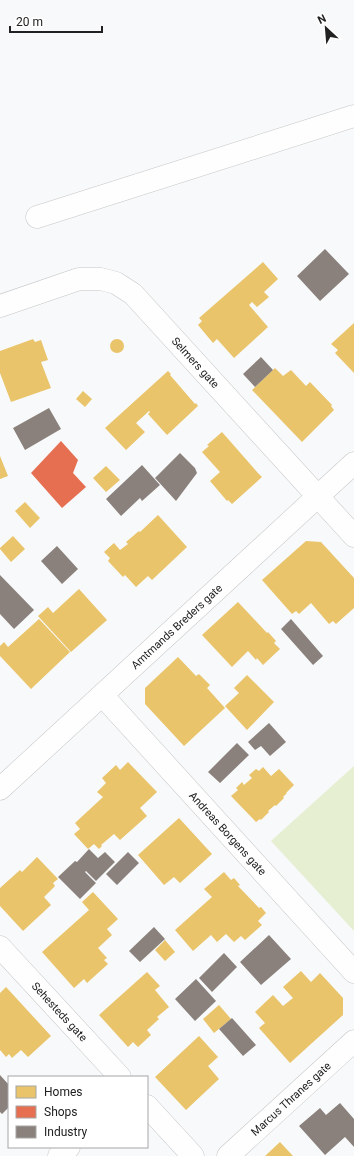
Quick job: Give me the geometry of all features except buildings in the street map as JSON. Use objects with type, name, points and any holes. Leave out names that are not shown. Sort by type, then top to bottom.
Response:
[{"type":"street","points":[[37,217],[354,116]]},
{"type":"street","name":"Selmers gate","points":[[0,306],[80,279],[101,279],[116,283],[134,294],[354,536]]},
{"type":"street","name":"Amtmands Breders gate","points":[[0,789],[354,463]]},
{"type":"street","name":"Andreas Borgens gate","points":[[102,695],[354,972]]},
{"type":"street","name":"Sehesteds gate","points":[[0,947],[119,1076]]},
{"type":"street","name":"Marcus Thranes gate","points":[[228,1156],[354,1041]]},
{"type":"street","points":[[148,1107],[193,1156]]},
{"type":"street","points":[[59,1156],[68,1148]]},
{"type":"green space","points":[[354,766],[354,931],[271,841]]}]
